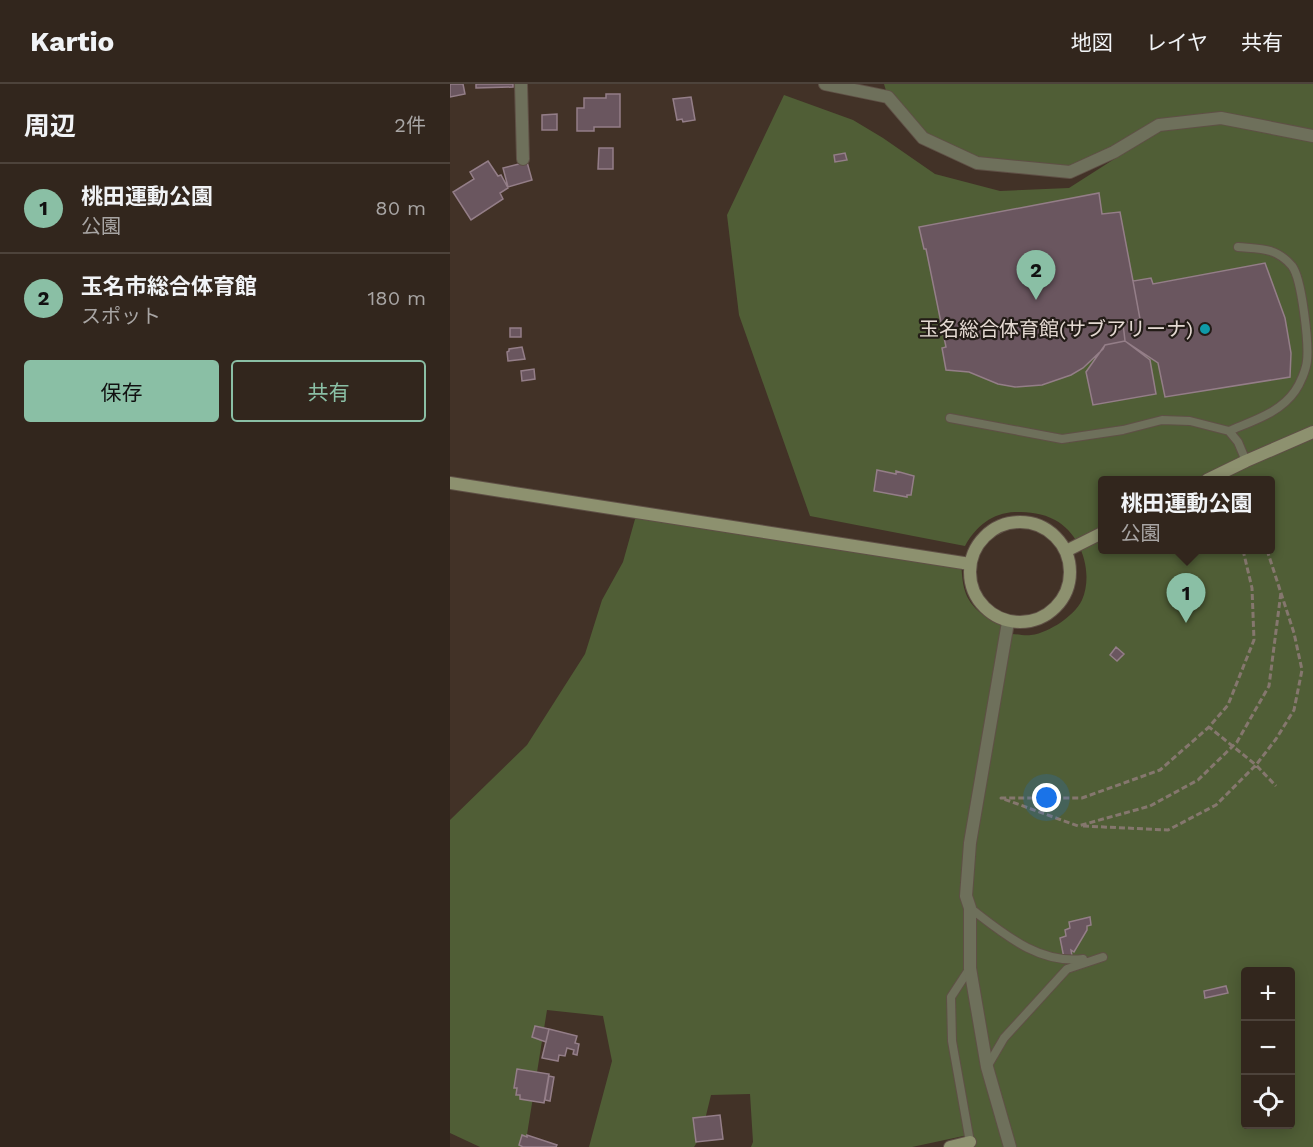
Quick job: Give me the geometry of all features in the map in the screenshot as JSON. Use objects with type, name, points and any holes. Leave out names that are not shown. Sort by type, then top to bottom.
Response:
[{"type":"street","points":[[521,84],[523,159]]},
{"type":"street","points":[[825,84],[888,97],[923,138],[977,163],[1070,172],[1114,152],[1159,125],[1221,118],[1313,136]]},
{"type":"street","points":[[1215,476],[1313,432]]},
{"type":"street","points":[[450,483],[970,564]]},
{"type":"street","points":[[1013,522],[1029,523],[1044,528],[1057,538],[1066,551],[1070,567],[1070,583],[1064,598],[1040,619],[1024,623],[1008,622],[986,610],[977,600],[970,583],[970,564],[975,549],[984,536],[998,527],[1013,522]]},
{"type":"street","points":[[1066,551],[1098,535]]},
{"type":"street","points":[[1008,622],[970,843],[966,896],[970,908],[970,968],[987,1067],[1010,1147]]},
{"type":"street","points":[[950,1147],[970,1142]]},
{"type":"lane","points":[[1229,431],[1277,410],[1295,391],[1307,364],[1304,307],[1293,267],[1270,249],[1238,247]]},
{"type":"lane","points":[[950,418],[1062,439],[1123,430],[1162,420],[1190,421],[1229,431],[1238,442],[1246,461]]},
{"type":"lane","points":[[970,908],[1027,950],[1069,961],[1105,956],[1067,969],[1004,1038],[987,1067]]},
{"type":"lane","points":[[970,968],[951,997],[952,1041],[970,1142]]},
{"type":"path","points":[[1245,554],[1252,588],[1254,640],[1228,705],[1209,727],[1160,770],[1082,798],[1001,798],[1078,826],[1168,830],[1216,805],[1256,765],[1294,710],[1302,670],[1294,633],[1269,554]]},
{"type":"path","points":[[1078,826],[1150,806],[1198,780],[1237,742],[1269,686],[1281,592]]},
{"type":"path","points":[[1209,727],[1256,765],[1276,786]]},
{"type":"green space","points":[[884,84],[1313,84],[1313,1147],[972,1147],[968,1135],[912,1147],[751,1147],[753,1142],[750,1094],[711,1095],[701,1136],[694,1147],[589,1147],[612,1061],[603,1016],[547,1010],[525,1147],[480,1147],[450,1133],[450,820],[527,745],[585,654],[602,600],[623,562],[637,512],[961,563],[964,588],[971,603],[988,618],[1008,622],[979,801],[1012,634],[1031,635],[1050,629],[1078,607],[1085,589],[1086,566],[1083,555],[1072,534],[1064,526],[1035,513],[1007,513],[992,518],[974,532],[965,546],[810,516],[739,315],[727,215],[784,95],[853,120],[935,174],[1000,191],[1069,188],[1119,156],[1070,172],[977,163],[923,138],[888,97]]},
{"type":"building","points":[[450,84],[463,84],[465,94],[450,97]]},
{"type":"building","points":[[476,84],[513,84],[513,87],[476,88]]},
{"type":"building","points":[[606,94],[620,94],[620,127],[594,127],[594,131],[577,131],[577,108],[584,108],[584,98],[606,98]]},
{"type":"building","points":[[691,97],[695,120],[683,122],[682,119],[677,120],[673,99]]},
{"type":"building","points":[[557,114],[557,130],[542,130],[542,115]]},
{"type":"building","points":[[599,148],[613,148],[613,169],[598,169]]},
{"type":"building","points":[[845,153],[847,160],[835,162],[834,155]]},
{"type":"building","points":[[488,161],[498,176],[501,175],[508,188],[500,193],[503,199],[471,220],[453,192],[474,179],[470,172]]},
{"type":"building","points":[[527,162],[532,180],[508,187],[503,168]]},
{"type":"building","points":[[1099,193],[1102,214],[1120,212],[1140,319],[1123,323],[1125,341],[1105,345],[1083,368],[1071,375],[1042,385],[1015,387],[998,384],[969,372],[946,370],[942,348],[946,347],[926,249],[924,249],[919,227]]},
{"type":"building","name":"玉名総合体育館(サブアリーナ)","points":[[1265,263],[1285,318],[1291,353],[1290,377],[1165,397],[1158,363],[1125,341],[1123,323],[1140,319],[1133,281],[1151,278],[1153,284]]},
{"type":"building","points":[[510,328],[521,328],[521,337],[510,337]]},
{"type":"building","points":[[1125,341],[1150,360],[1156,394],[1093,405],[1086,372],[1105,345]]},
{"type":"building","points":[[522,347],[525,359],[508,361],[509,349]]},
{"type":"building","points":[[534,369],[535,379],[522,381],[521,371]]},
{"type":"building","points":[[877,470],[896,474],[896,471],[914,476],[911,495],[907,497],[874,491]]},
{"type":"building","points":[[1116,647],[1124,654],[1117,661],[1110,655]]},
{"type":"building","points":[[1090,917],[1091,925],[1087,926],[1074,952],[1071,950],[1072,956],[1064,958],[1060,938],[1066,936],[1065,930],[1070,928],[1069,922]]},
{"type":"building","points":[[1226,986],[1228,993],[1205,998],[1204,991]]},
{"type":"building","points":[[535,1026],[549,1029],[546,1042],[532,1037]]},
{"type":"building","points":[[549,1029],[577,1036],[575,1043],[579,1044],[577,1055],[573,1054],[574,1050],[567,1048],[565,1056],[559,1055],[558,1061],[542,1058]]},
{"type":"building","points":[[517,1069],[549,1074],[544,1103],[520,1099],[520,1095],[516,1095],[517,1088],[514,1088]]},
{"type":"building","points":[[549,1076],[554,1077],[550,1101],[545,1100]]},
{"type":"building","points":[[720,1115],[723,1139],[696,1142],[693,1118]]},
{"type":"building","points":[[522,1135],[557,1145],[556,1147],[523,1147],[519,1145]]},
{"type":"place","name":"玉名市総合体育館","points":[[1036,300]]},
{"type":"place","name":"玉名総合体育館(サブアリーナ)","points":[[1205,329]]},
{"type":"place","name":"桃田運動公園","points":[[1186,623]]}]
